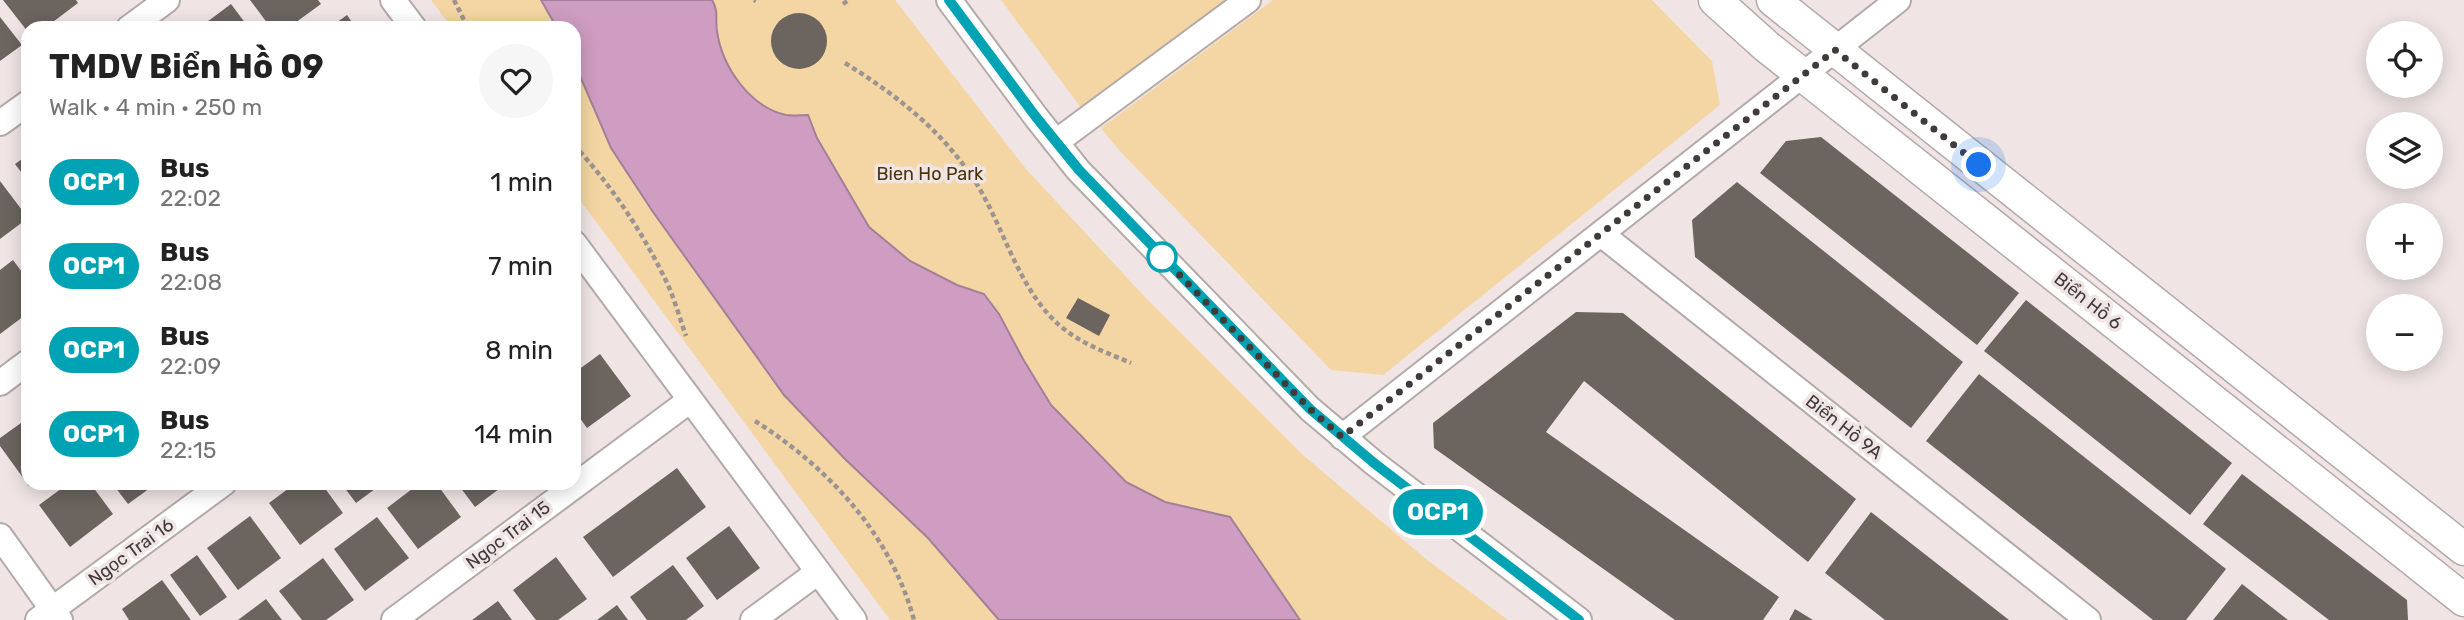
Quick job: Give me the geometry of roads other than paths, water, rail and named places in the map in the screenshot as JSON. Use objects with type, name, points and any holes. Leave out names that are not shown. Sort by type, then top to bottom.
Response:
[{"type":"street","points":[[138,21],[167,0]]},
{"type":"street","points":[[393,0],[409,21]]},
{"type":"street","points":[[949,0],[1056,142],[1104,198],[1310,409],[1342,437],[1579,620]]},
{"type":"street","points":[[1056,142],[1248,0]]},
{"type":"street","name":"Biển Hồ 6","points":[[1715,0],[1729,15],[1803,75],[2464,600]]},
{"type":"street","points":[[1773,0],[2464,550]]},
{"type":"street","points":[[1342,437],[1898,0]]},
{"type":"street","points":[[0,123],[21,108]]},
{"type":"street","name":"Biển Hồ 9A","points":[[1601,234],[2088,620]]},
{"type":"street","points":[[581,253],[854,620]]},
{"type":"street","points":[[0,383],[21,367]]},
{"type":"street","name":"Ngọc Trai 15","points":[[581,481],[689,401]]},
{"type":"street","name":"Ngọc Trai 16","points":[[50,617],[215,490]]},
{"type":"street","name":"Ngọc Trai 15","points":[[394,620],[569,490]]},
{"type":"street","points":[[0,536],[50,617]]},
{"type":"street","points":[[753,620],[818,572]]},
{"type":"park label","name":"Bien Ho Park","points":[[930,174]]}]
